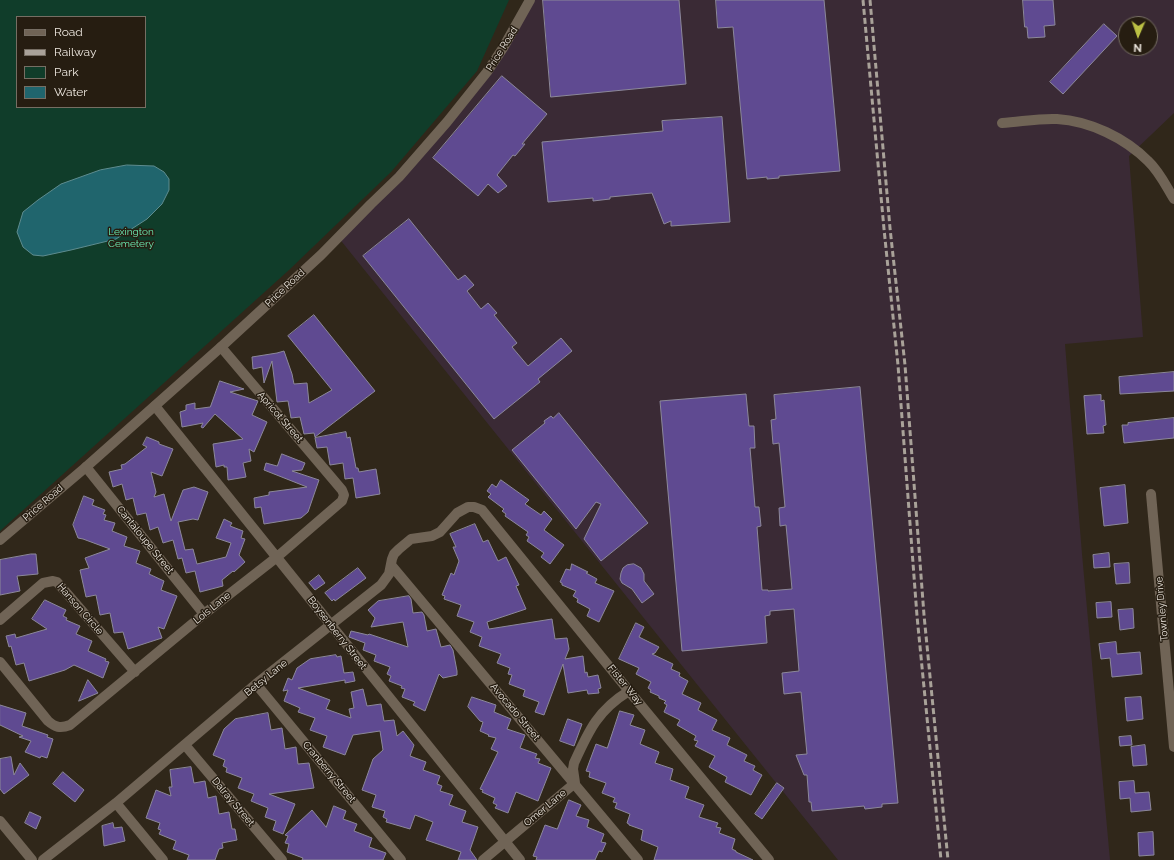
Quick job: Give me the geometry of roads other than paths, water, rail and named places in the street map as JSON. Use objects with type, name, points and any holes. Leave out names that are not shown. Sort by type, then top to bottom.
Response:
[{"type":"street","name":"Price Road","points":[[0,540],[155,406],[321,256],[399,177],[447,122],[487,72],[503,48],[530,0]]},
{"type":"street","points":[[1002,123],[1057,119],[1087,124],[1120,140],[1147,160],[1157,171],[1174,199]]},
{"type":"street","name":"Apricot Street","points":[[220,347],[339,486]]},
{"type":"street","name":"Boysenberry Street","points":[[155,406],[277,557],[330,626],[520,860]]},
{"type":"street","name":"Cantaloupe Street","points":[[86,467],[204,614]]},
{"type":"street","name":"Lois Lane","points":[[0,662],[52,725],[60,728],[70,725],[204,614],[277,557],[342,501],[344,496],[339,486]]},
{"type":"street","name":"Townley Drive","points":[[1151,494],[1170,664],[1174,747]]},
{"type":"street","name":"Betsy Lane","points":[[43,860],[116,803],[256,684],[380,585],[389,574],[394,554],[411,539],[432,536],[440,532],[457,513],[468,507],[474,507],[482,510]]},
{"type":"street","name":"Fister Way","points":[[482,510],[769,860]]},
{"type":"street","name":"Avocado Street","points":[[391,565],[638,860]]},
{"type":"street","name":"Hanson Circle","points":[[0,620],[43,583],[53,581],[57,582],[135,672]]},
{"type":"street","name":"Cranberry Street","points":[[256,684],[401,860]]},
{"type":"street","name":"Omer Lane","points":[[483,860],[575,783],[573,769],[574,763],[593,724],[603,711],[615,700],[629,691]]},
{"type":"street","name":"Dalray Street","points":[[185,745],[282,860]]},
{"type":"street","points":[[116,803],[163,860]]},
{"type":"street","points":[[0,821],[32,860]]},
{"type":"water","points":[[127,165],[154,166],[164,172],[169,179],[169,190],[162,204],[147,219],[116,239],[71,250],[43,256],[33,255],[23,247],[17,232],[23,212],[38,200],[61,184],[100,170]]},
{"type":"railway","points":[[863,0],[898,365],[917,616],[941,860]]},
{"type":"railway","points":[[870,0],[890,228],[905,365],[924,615],[948,860]]},
{"type":"park label","name":"Lexington Cemetery","points":[[131,238]]}]
